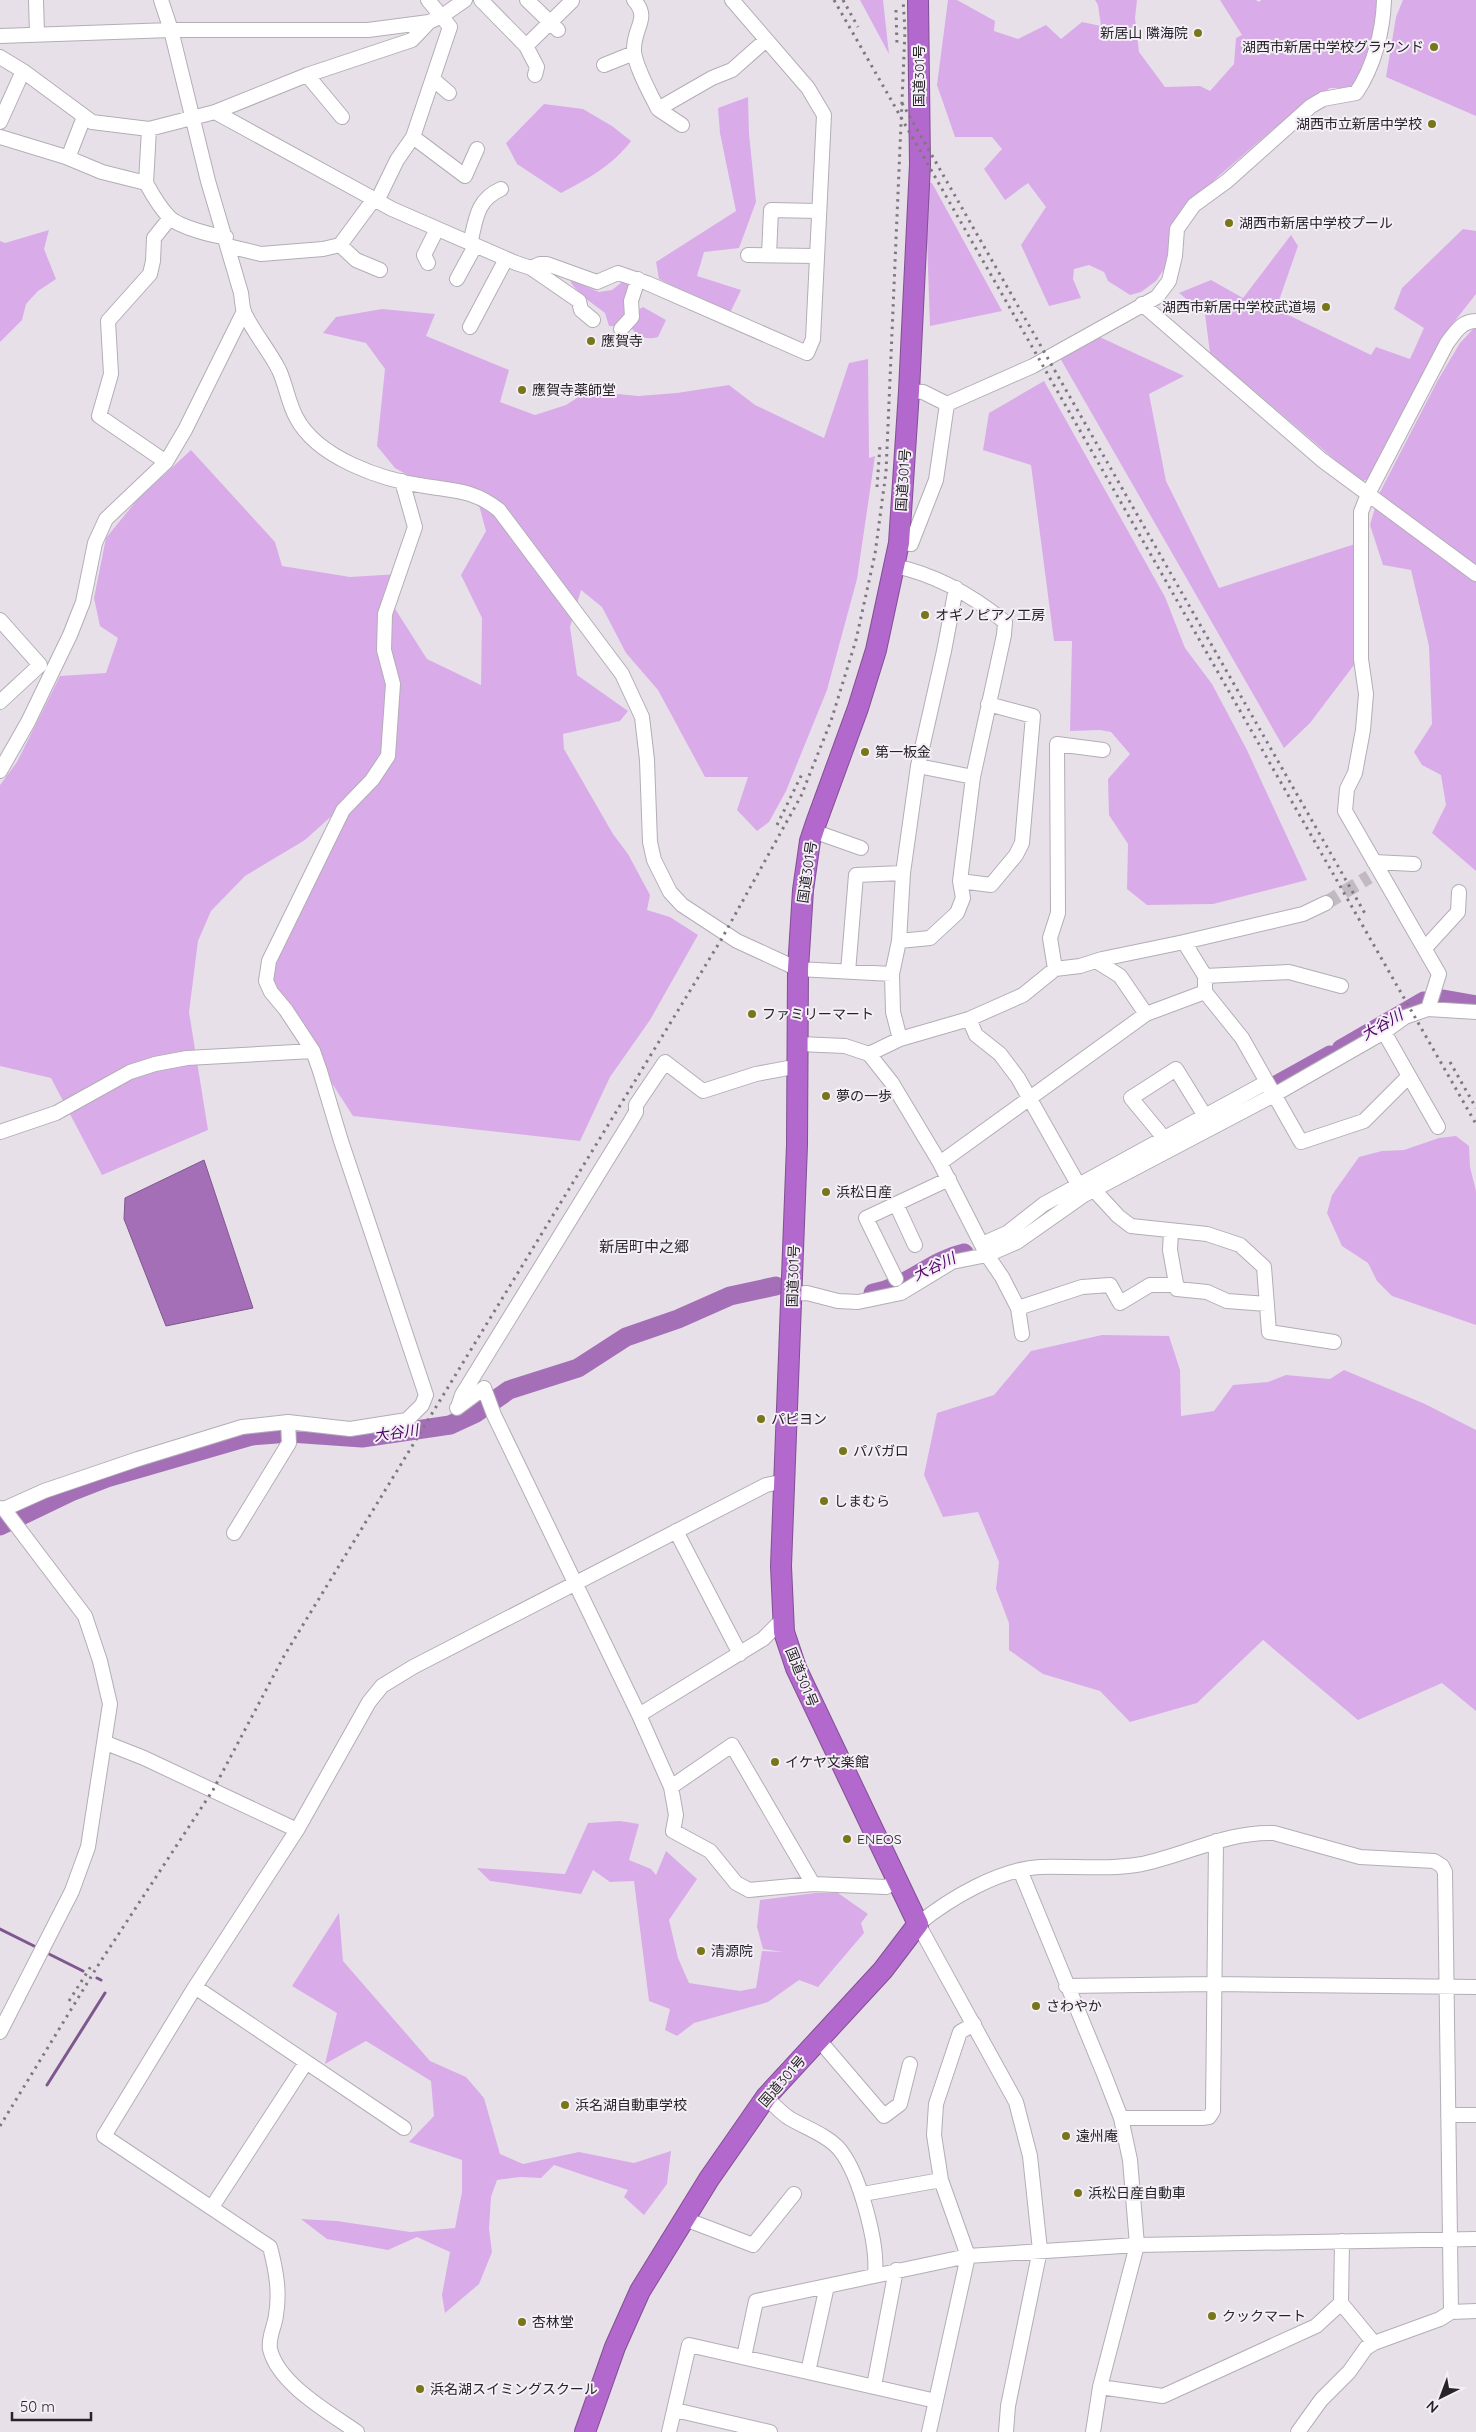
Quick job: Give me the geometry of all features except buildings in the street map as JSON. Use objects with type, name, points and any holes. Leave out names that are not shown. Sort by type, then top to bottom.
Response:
[{"type":"highway","name":"国道301号","points":[[585,2432],[627,2316],[640,2291],[728,2149],[766,2097],[883,1970],[918,1924],[796,1668],[788,1645],[783,1619],[781,1566],[793,1286],[799,1044],[798,969],[803,890],[813,831],[868,676],[882,624],[899,543],[909,391],[920,164],[918,0]]},
{"type":"street","points":[[36,0],[36,34]]},
{"type":"street","points":[[161,0],[244,311],[286,384],[296,416],[314,441],[338,457],[402,482],[476,494],[499,510],[622,674],[642,717],[647,760],[650,842],[654,860],[670,892],[682,906],[738,941],[798,969],[892,974]]},
{"type":"street","points":[[149,129],[146,183],[170,218],[261,254],[323,249],[340,245],[376,200],[397,160],[413,137],[434,80],[450,27],[428,0]]},
{"type":"street","points":[[0,36],[170,30],[368,30],[429,22],[442,16],[465,0]]},
{"type":"street","points":[[481,0],[526,46],[537,67],[535,75]]},
{"type":"street","points":[[527,0],[554,26]]},
{"type":"street","points":[[526,46],[554,26],[571,0]]},
{"type":"street","points":[[634,0],[641,8],[642,18],[635,33],[634,53],[658,109],[682,125]]},
{"type":"street","points":[[531,268],[540,264],[547,264],[597,282],[618,273],[638,279],[807,354],[813,339],[824,114],[808,88],[732,0]]},
{"type":"street","points":[[947,404],[1033,366],[1157,297],[1169,281],[1175,256],[1177,229],[1194,205],[1227,180],[1311,106],[1323,99],[1356,93],[1363,83],[1383,26],[1384,0]]},
{"type":"street","points":[[0,58],[23,71],[84,117],[98,124],[149,129],[215,112],[306,75],[412,40],[429,22]]},
{"type":"street","points":[[658,109],[712,78],[732,70],[766,40]]},
{"type":"street","points":[[604,65],[634,53]]},
{"type":"street","points":[[0,122],[23,71]]},
{"type":"street","points":[[306,75],[342,117]]},
{"type":"street","points":[[434,80],[449,93]]},
{"type":"street","points":[[215,112],[376,200],[472,245],[531,268],[579,301],[581,310],[593,320]]},
{"type":"street","points":[[68,158],[84,117]]},
{"type":"street","points":[[0,137],[22,142],[68,158],[96,171],[146,183]]},
{"type":"street","points":[[413,137],[465,176],[477,149]]},
{"type":"street","points":[[457,279],[472,245],[481,203],[491,193],[501,189]]},
{"type":"street","points":[[769,255],[771,210],[818,211]]},
{"type":"street","points":[[166,462],[99,416],[111,374],[108,321],[150,274],[154,261],[154,238],[170,218]]},
{"type":"street","points":[[428,263],[424,255],[437,229]]},
{"type":"street","points":[[340,245],[356,260],[380,270]]},
{"type":"street","points":[[748,255],[816,256]]},
{"type":"street","points":[[470,327],[506,259]]},
{"type":"street","points":[[621,329],[632,317],[631,301],[638,279]]},
{"type":"street","points":[[1142,304],[1322,460],[1476,574]]},
{"type":"street","points":[[2,763],[70,635],[83,602],[94,542],[106,519],[166,462],[185,430],[244,311]]},
{"type":"street","points":[[1428,1009],[1439,974],[1425,948],[1374,870],[1344,811],[1347,789],[1355,773],[1364,721],[1366,694],[1361,659],[1361,512],[1368,494],[1447,343],[1460,327],[1470,321],[1476,321]]},
{"type":"street","points":[[909,391],[923,392],[947,404]]},
{"type":"street","points":[[899,543],[911,544],[936,480],[947,404]]},
{"type":"street","points":[[0,2032],[72,1891],[88,1847],[106,1742],[110,1704],[100,1661],[85,1616],[25,1534],[2,1509],[44,1491],[242,1427],[288,1422],[350,1429],[408,1420],[422,1405],[426,1395],[313,1051],[286,1010],[271,992],[266,981],[269,961],[343,810],[372,780],[388,756],[393,684],[384,650],[385,614],[415,527],[402,482]]},
{"type":"street","points":[[894,566],[911,569],[956,588],[1005,622],[1004,635],[973,777],[960,881],[963,898],[956,913],[930,938],[898,941]]},
{"type":"street","points":[[900,1039],[893,1012],[892,974],[898,941],[903,873],[918,766],[956,588]]},
{"type":"street","points":[[0,620],[40,665],[0,702]]},
{"type":"street","points":[[960,881],[991,885],[1016,855],[1024,836],[1033,716],[988,704]]},
{"type":"street","points":[[1055,968],[1050,938],[1058,913],[1057,744],[1103,750]]},
{"type":"street","points":[[918,766],[973,777]]},
{"type":"street","points":[[813,831],[861,848]]},
{"type":"street","points":[[1374,870],[1414,864]]},
{"type":"street","points":[[848,972],[856,876],[903,873]]},
{"type":"street","points":[[1425,948],[1458,912],[1459,892]]},
{"type":"street","points":[[869,1054],[900,1039],[969,1019],[1023,995],[1055,968],[1080,966],[1303,914],[1326,903]]},
{"type":"street","points":[[1184,942],[1206,976],[1205,992],[1242,1038],[1301,1142],[1364,1121],[1409,1076]]},
{"type":"street","points":[[1096,961],[1120,976],[1146,1014]]},
{"type":"street","points":[[1206,976],[1289,972],[1341,986]]},
{"type":"street","points":[[940,1163],[1146,1014],[1205,992]]},
{"type":"street","points":[[793,1286],[808,1294],[838,1302],[858,1302],[901,1293],[952,1262],[985,1249],[1044,1204],[1085,1190],[1270,1088],[1384,1032],[1405,1018],[1428,1009],[1476,1012]]},
{"type":"street","points":[[969,1019],[976,1035],[1000,1054],[1031,1099],[1085,1190],[1131,1226],[1207,1234],[1240,1245],[1264,1267],[1269,1332],[1334,1342]]},
{"type":"street","points":[[1384,1032],[1438,1127]]},
{"type":"street","points":[[799,1044],[845,1046],[869,1054],[892,1083],[940,1163],[985,1249],[1002,1277],[1018,1308],[1022,1334]]},
{"type":"street","points":[[0,1131],[56,1113],[130,1072],[155,1064],[187,1058],[313,1051]]},
{"type":"street","points":[[798,1066],[756,1074],[703,1091],[665,1062],[636,1105],[636,1112],[629,1124],[462,1395],[457,1408],[484,1388],[494,1415],[574,1584],[639,1715],[671,1787],[676,1815],[674,1831],[710,1851],[736,1884],[749,1890],[813,1884],[886,1888],[898,1881]]},
{"type":"street","points":[[1164,1138],[1131,1098],[1176,1069],[1205,1116]]},
{"type":"street","points":[[1085,1190],[1164,1138],[1205,1116],[1270,1088]]},
{"type":"street","points":[[896,1279],[866,1218],[949,1179]]},
{"type":"street","points":[[896,1204],[915,1245]]},
{"type":"street","points":[[1171,1231],[1170,1250],[1177,1289],[1207,1292],[1227,1301],[1267,1304]]},
{"type":"street","points":[[1018,1308],[1082,1287],[1110,1285],[1120,1303],[1150,1285],[1177,1285]]},
{"type":"street","points":[[234,1533],[289,1443],[288,1422]]},
{"type":"street","points":[[358,2432],[300,2391],[284,2376],[270,2349],[271,2334],[276,2316],[278,2280],[270,2247],[104,2136],[195,1987],[297,1830],[369,1702],[382,1686],[413,1667],[766,1485],[785,1481]]},
{"type":"street","points":[[676,1531],[740,1654]]},
{"type":"street","points":[[639,1715],[763,1639],[783,1619]]},
{"type":"street","points":[[106,1742],[297,1830]]},
{"type":"street","points":[[671,1787],[732,1745],[813,1884]]},
{"type":"street","points":[[1006,2432],[1008,2406],[1040,2250],[1030,2156],[1020,2112],[1011,2092],[918,1924],[982,1883],[1020,1870],[1038,1867],[1129,1866],[1216,1841],[1262,1833],[1274,1833],[1360,1857],[1434,1861],[1442,1866],[1445,1872],[1451,2312]]},
{"type":"street","points":[[1121,2118],[1202,2118],[1209,2117],[1213,2111],[1216,1841]]},
{"type":"street","points":[[1020,1870],[1121,2118],[1130,2160],[1137,2245],[1100,2387],[1093,2432]]},
{"type":"street","points":[[1066,1986],[1215,1984],[1476,1987]]},
{"type":"street","points":[[195,1987],[306,2064],[404,2128]]},
{"type":"street","points":[[929,2432],[968,2256],[941,2180],[934,2135],[936,2104],[960,2032],[974,2024]]},
{"type":"street","points":[[819,2040],[884,2116],[900,2104],[910,2064]]},
{"type":"street","points":[[212,2207],[306,2064]]},
{"type":"street","points":[[766,2097],[788,2117],[806,2126],[840,2150],[863,2194],[876,2260],[875,2274]]},
{"type":"street","points":[[1448,2115],[1476,2114]]},
{"type":"street","points":[[863,2194],[941,2180]]},
{"type":"street","points":[[685,2219],[753,2245],[794,2194]]},
{"type":"street","points":[[744,2357],[756,2301],[875,2274],[968,2256],[1137,2245],[1476,2239]]},
{"type":"street","points":[[1342,2241],[1341,2303],[1374,2343]]},
{"type":"street","points":[[874,2386],[896,2270]]},
{"type":"street","points":[[808,2372],[827,2286]]},
{"type":"street","points":[[1100,2387],[1162,2396],[1316,2326],[1341,2303]]},
{"type":"street","points":[[1298,2432],[1321,2400],[1349,2372],[1366,2348],[1374,2343],[1440,2319],[1451,2312],[1476,2311]]},
{"type":"street","points":[[669,2432],[689,2345],[936,2401]]},
{"type":"street","points":[[675,2410],[770,2432]]},
{"type":"shaded area","points":[[860,0],[883,0],[889,54]]},
{"type":"shaded area","points":[[948,0],[957,0],[995,21],[994,31],[1018,39],[1046,25],[1061,39],[1082,22],[1101,26],[1098,5],[1095,0],[1137,0],[1135,18],[1139,52],[1165,87],[1200,86],[1210,91],[1234,64],[1236,38],[1242,35],[1220,0],[1256,0],[1259,2],[1261,0],[1380,0],[1377,24],[1371,46],[1351,88],[1330,88],[1272,130],[1189,204],[1169,262],[1156,281],[1141,292],[1130,295],[1108,281],[1104,272],[1089,265],[1074,269],[1073,279],[1081,298],[1049,306],[1021,245],[1046,207],[1028,183],[1005,200],[984,169],[1002,149],[992,137],[955,137],[937,85]]},
{"type":"shaded area","name":"湖西市新居中学校グラウンド","points":[[1403,0],[1476,0],[1476,116],[1386,77],[1396,17]]},
{"type":"shaded area","points":[[748,97],[749,134],[756,202],[739,248],[704,252],[697,276],[741,290],[729,315],[659,279],[656,262],[736,211],[720,133],[718,108]]},
{"type":"shaded area","points":[[544,104],[583,109],[612,126],[631,141],[608,164],[590,177],[561,193],[517,164],[506,143]]},
{"type":"shaded area","points":[[925,182],[932,183],[1002,311],[930,326]]},
{"type":"shaded area","points":[[1463,229],[1476,231],[1476,294],[1443,336],[1368,479],[1361,482],[1210,353],[1205,314],[1179,293],[1211,280],[1243,298],[1291,235],[1298,246],[1276,309],[1371,355],[1376,347],[1410,359],[1424,328],[1394,309],[1402,288]]},
{"type":"shaded area","points":[[49,230],[44,249],[56,279],[38,291],[26,304],[22,320],[0,342],[0,241],[5,243]]},
{"type":"shaded area","points":[[571,280],[599,292],[612,290],[622,282],[628,283],[625,317],[617,326],[609,326],[605,313],[581,295],[571,283]]},
{"type":"shaded area","points":[[643,307],[666,320],[658,337],[643,337],[636,334],[631,327],[638,310]]},
{"type":"shaded area","points":[[382,309],[435,314],[426,336],[509,370],[500,402],[535,415],[566,405],[588,391],[638,396],[677,393],[729,385],[755,405],[824,438],[849,363],[868,359],[869,458],[875,456],[857,579],[827,690],[786,791],[769,822],[757,831],[737,810],[748,777],[705,777],[658,690],[626,653],[602,607],[581,590],[570,627],[577,675],[628,711],[620,721],[563,734],[564,749],[613,834],[628,854],[650,895],[647,910],[670,917],[698,935],[650,1020],[610,1077],[580,1141],[353,1116],[266,981],[336,812],[305,840],[245,876],[211,911],[198,941],[189,1012],[208,1130],[102,1175],[51,1078],[0,1066],[0,785],[17,762],[60,676],[106,673],[118,638],[100,626],[94,598],[106,538],[137,500],[191,450],[275,542],[282,566],[350,577],[399,574],[392,604],[427,659],[481,685],[482,618],[461,575],[486,531],[476,494],[429,487],[395,468],[377,446],[385,369],[366,343],[323,333],[336,317]]},
{"type":"shaded area","points":[[1473,329],[1476,329],[1476,871],[1432,833],[1446,805],[1441,775],[1422,765],[1414,752],[1432,724],[1429,646],[1411,570],[1383,565],[1370,525],[1379,494],[1438,380],[1460,343]]},
{"type":"shaded area","points":[[1091,333],[1184,376],[1149,394],[1166,481],[1219,588],[1358,543],[1357,661],[1310,723],[1284,748],[1060,358]]},
{"type":"shaded area","points":[[1044,381],[1165,597],[1185,648],[1212,684],[1247,750],[1307,880],[1213,904],[1147,905],[1127,889],[1128,844],[1109,815],[1108,779],[1130,754],[1111,732],[1100,730],[1070,731],[1072,641],[1054,641],[1031,465],[983,450],[989,413]]},
{"type":"shaded area","points":[[1456,1136],[1469,1146],[1470,1167],[1476,1191],[1476,1325],[1392,1296],[1377,1281],[1368,1263],[1342,1246],[1327,1213],[1332,1195],[1359,1157],[1382,1151],[1404,1150],[1439,1138]]},
{"type":"shaded area","points":[[204,1160],[253,1308],[166,1326],[124,1219],[125,1198]]},
{"type":"shaded area","points":[[1102,1335],[1169,1336],[1180,1370],[1181,1416],[1214,1411],[1233,1385],[1268,1382],[1286,1375],[1330,1379],[1344,1370],[1425,1404],[1476,1430],[1476,1711],[1442,1683],[1358,1720],[1263,1640],[1197,1703],[1130,1722],[1100,1691],[1043,1674],[1009,1650],[1009,1623],[996,1589],[999,1562],[978,1512],[943,1517],[924,1475],[937,1413],[994,1395],[1031,1351]]},
{"type":"shaded area","points":[[620,1821],[639,1824],[629,1860],[651,1869],[656,1875],[666,1851],[697,1879],[669,1920],[678,1958],[689,1983],[740,1991],[756,1988],[762,1951],[783,1952],[763,1949],[757,1927],[760,1900],[815,1893],[838,1893],[868,1914],[861,1923],[864,1933],[818,1987],[799,1980],[768,2002],[694,2023],[677,2036],[665,2030],[670,2009],[649,2001],[634,1881],[610,1882],[593,1870],[581,1894],[490,1881],[477,1868],[565,1874],[588,1823]]},
{"type":"shaded area","points":[[339,1913],[343,1961],[430,2061],[466,2077],[484,2098],[500,2154],[523,2164],[579,2152],[634,2163],[671,2151],[667,2184],[644,2215],[624,2197],[628,2190],[554,2165],[541,2178],[520,2177],[497,2180],[491,2197],[489,2229],[492,2252],[479,2284],[445,2313],[442,2295],[450,2252],[417,2237],[388,2250],[327,2239],[301,2219],[337,2221],[410,2232],[455,2228],[462,2192],[462,2160],[409,2142],[434,2116],[431,2081],[366,2041],[325,2064],[337,2013],[292,1986]]},
{"type":"waterway","name":"大谷川","points":[[1443,999],[1476,1005]]},
{"type":"waterway","name":"大谷川","points":[[1341,1049],[1424,1001]]},
{"type":"waterway","name":"大谷川","points":[[1276,1085],[1330,1055]]},
{"type":"waterway","name":"大谷川","points":[[1235,1109],[1269,1089]]},
{"type":"waterway","name":"大谷川","points":[[873,1293],[898,1285],[940,1262],[964,1253]]},
{"type":"waterway","name":"大谷川","points":[[0,1526],[71,1492],[107,1478],[252,1436],[290,1433],[362,1438],[450,1425],[476,1413],[509,1390],[578,1368],[626,1337],[678,1319],[730,1296],[776,1286]]},
{"type":"waterway","points":[[0,1929],[38,1948]]},
{"type":"waterway","points":[[45,1952],[83,1971]]},
{"type":"waterway","points":[[97,1978],[101,1980]]},
{"type":"waterway","points":[[47,2085],[105,1993]]},
{"type":"tunnel","points":[[1326,903],[1369,877]]},
{"type":"railway","points":[[834,0],[1476,1124]]},
{"type":"railway","points":[[843,0],[858,27]]},
{"type":"railway","points":[[0,2126],[97,1967],[213,1790],[284,1656],[721,940],[801,796],[831,721],[856,640],[875,554],[886,472],[905,31],[903,0]]},
{"type":"railway","points":[[896,10],[897,45]]},
{"type":"railway","points":[[902,103],[1367,917]]},
{"type":"railway","points":[[877,487],[880,445]]},
{"type":"railway","points":[[777,825],[802,774]]},
{"type":"railway","points":[[1450,1062],[1476,1108]]},
{"type":"railway","points":[[69,2001],[93,1963]]},
{"type":"place","name":"新居山 隣海院","points":[[1198,33]]},
{"type":"place","name":"湖西市新居中学校グラウンド","points":[[1434,47]]},
{"type":"place","name":"湖西市立新居中学校","points":[[1432,124]]},
{"type":"place","name":"湖西市新居中学校プール","points":[[1229,223]]},
{"type":"place","name":"湖西市新居中学校武道場","points":[[1326,307]]},
{"type":"place","name":"應賀寺","points":[[591,341]]},
{"type":"place","name":"應賀寺薬師堂","points":[[522,390]]},
{"type":"place","name":"オギノピアノ工房","points":[[925,615]]},
{"type":"place","name":"第一板金","points":[[865,752]]},
{"type":"place","name":"ファミリーマート","points":[[752,1014]]},
{"type":"place","name":"夢の一歩","points":[[826,1096]]},
{"type":"place","name":"浜松日産","points":[[826,1192]]},
{"type":"place","name":"パピヨン","points":[[761,1419]]},
{"type":"place","name":"パパガロ","points":[[843,1451]]},
{"type":"place","name":"しまむら","points":[[824,1501]]},
{"type":"place","name":"イケヤ文楽館","points":[[775,1762]]},
{"type":"place","name":"ENEOS","points":[[847,1839]]},
{"type":"place","name":"清源院","points":[[701,1951]]},
{"type":"place","name":"さわやか","points":[[1036,2006]]},
{"type":"place","name":"浜名湖自動車学校","points":[[565,2105]]},
{"type":"place","name":"遠州庵","points":[[1066,2136]]},
{"type":"place","name":"浜松日産自動車","points":[[1078,2193]]},
{"type":"place","name":"クックマート","points":[[1212,2316]]},
{"type":"place","name":"杏林堂","points":[[522,2322]]},
{"type":"place","name":"浜名湖スイミングスクール","points":[[420,2389]]},
{"type":"district","name":"新居町中之郷","points":[[644,1247]]}]
